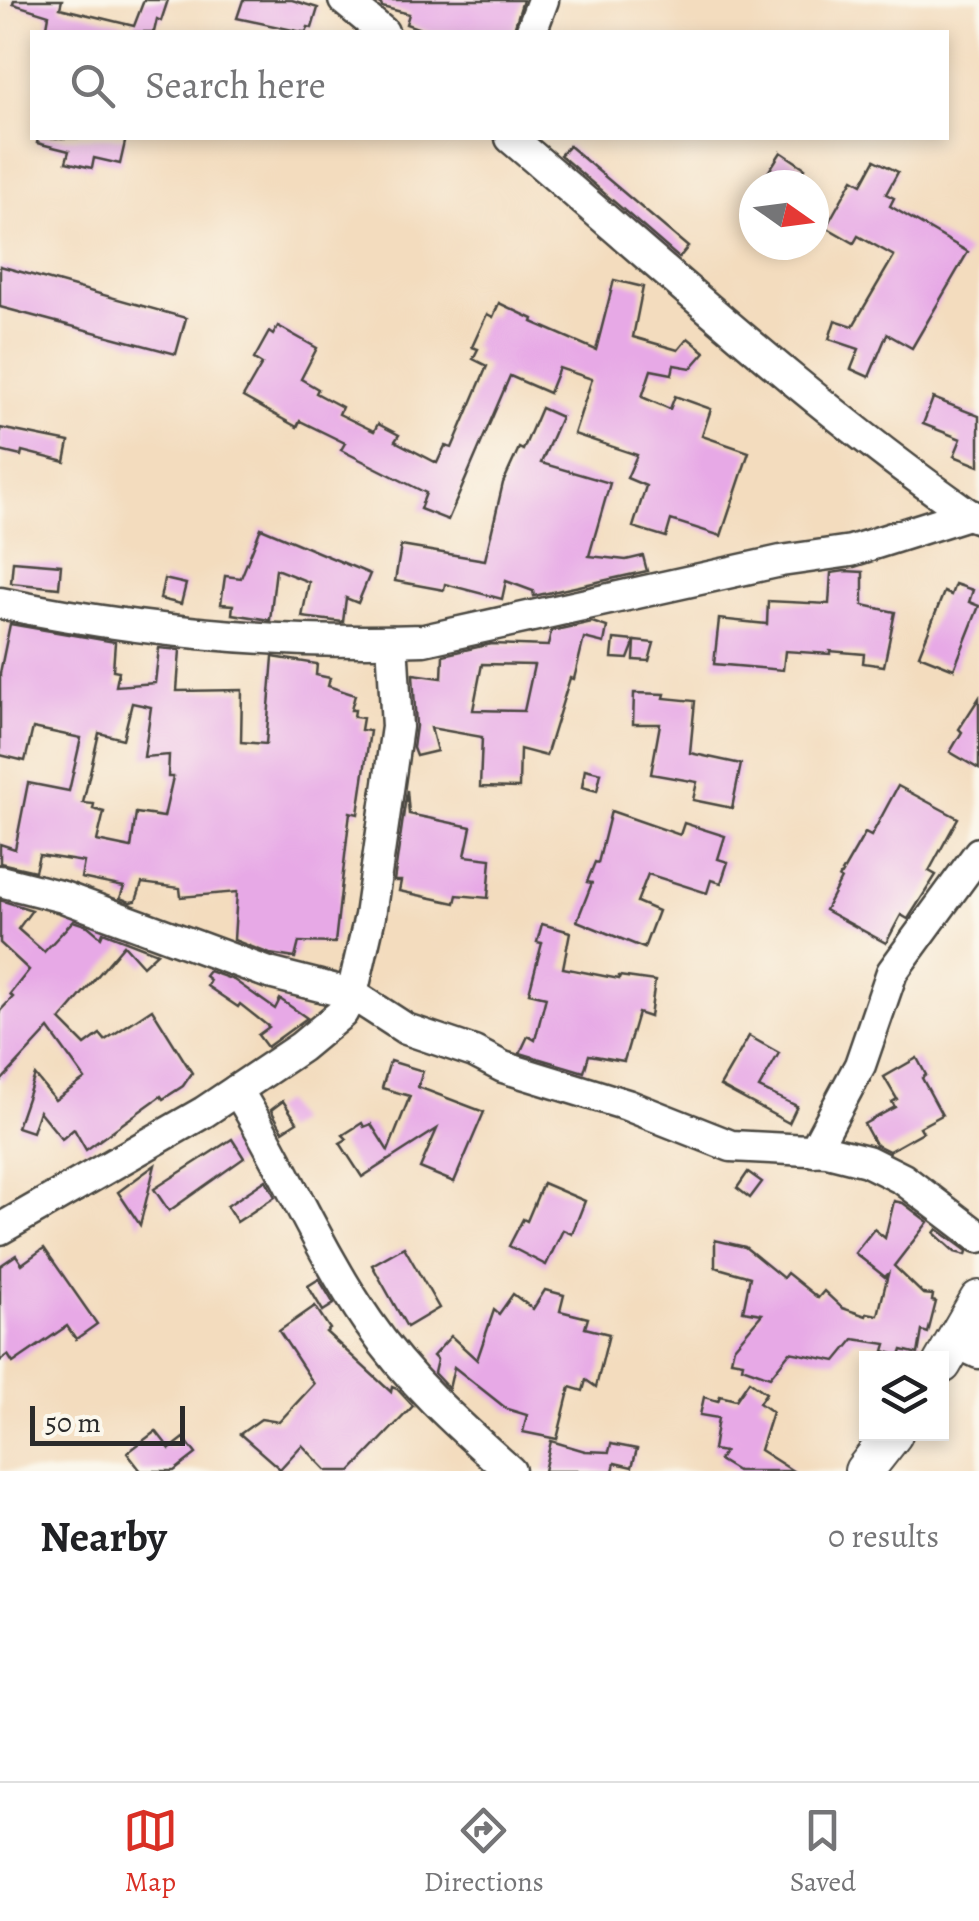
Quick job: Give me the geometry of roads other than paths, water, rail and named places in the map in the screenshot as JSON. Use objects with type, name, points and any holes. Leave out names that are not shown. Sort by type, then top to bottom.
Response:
[{"type":"main road","points":[[864,1471],[888,1441]]},
{"type":"street","points":[[344,0],[381,30]]},
{"type":"street","points":[[533,30],[543,0]]},
{"type":"street","points":[[513,140],[785,373],[893,460],[973,516]]},
{"type":"street","points":[[0,602],[108,623],[217,637],[424,640],[781,562],[851,551],[973,516]]},
{"type":"street","points":[[0,1229],[237,1090],[336,1019],[352,994],[370,916],[396,728],[392,641]]},
{"type":"street","points":[[814,1151],[860,1065],[892,972],[979,854]]},
{"type":"street","points":[[0,881],[63,896],[269,973],[352,994],[406,1029],[474,1052],[503,1067],[627,1105],[732,1146],[814,1151],[867,1161],[903,1180],[979,1237]]},
{"type":"street","points":[[237,1090],[268,1139],[312,1230],[368,1322],[405,1371],[510,1471]]}]
